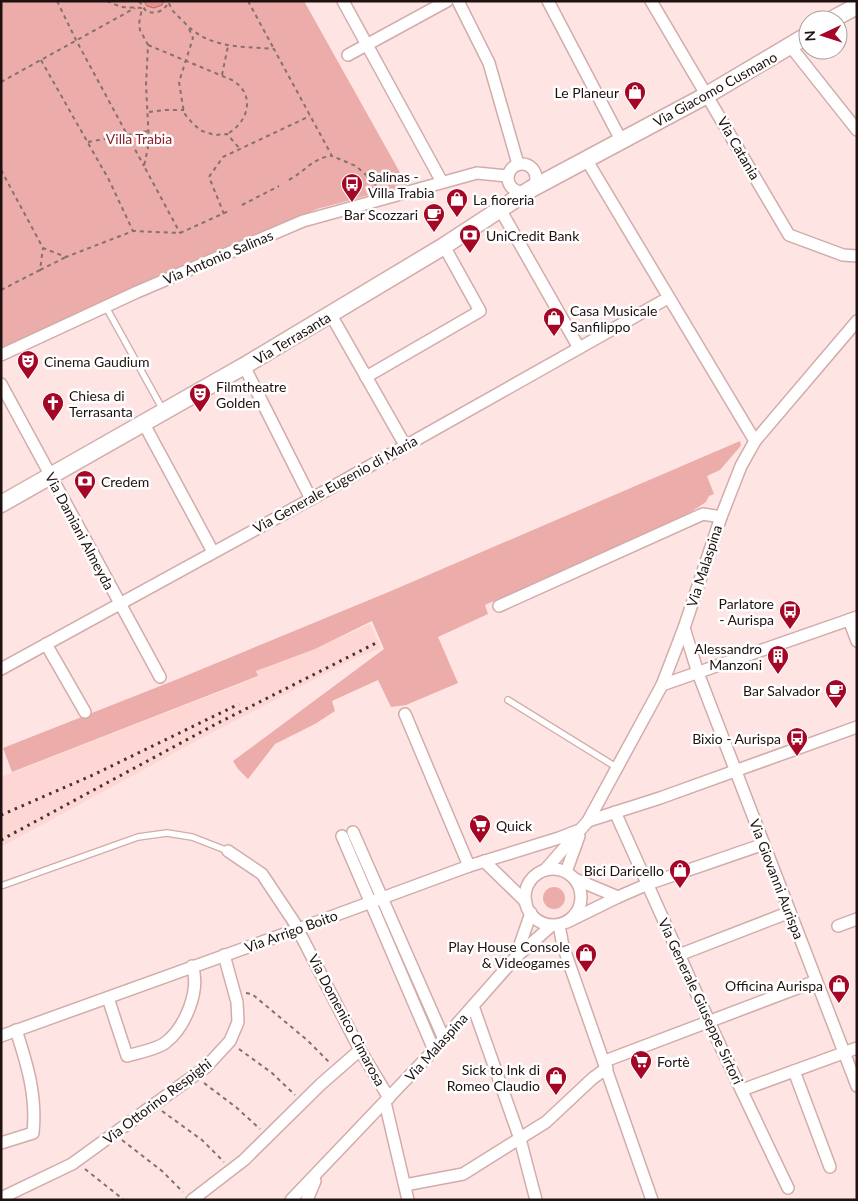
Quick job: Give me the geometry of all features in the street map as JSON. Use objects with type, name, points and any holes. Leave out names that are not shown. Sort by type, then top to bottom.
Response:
[{"type":"street","points":[[343,1],[442,182]]},
{"type":"street","points":[[348,55],[447,1]]},
{"type":"street","points":[[458,1],[489,63],[518,164]]},
{"type":"street","points":[[548,1],[621,140]]},
{"type":"street","name":"Via Catania","points":[[651,1],[790,235],[842,255],[857,256]]},
{"type":"street","name":"Via Giacomo Cusmano","points":[[586,159],[707,94],[798,42]]},
{"type":"street","points":[[790,47],[857,130]]},
{"type":"street","points":[[586,159],[755,441]]},
{"type":"street","name":"Via Terrasanta","points":[[1,504],[165,413],[444,246],[531,189],[586,159]]},
{"type":"street","points":[[518,164],[528,164],[535,171],[536,181],[527,192],[517,192],[510,186],[508,176],[511,168],[518,164]]},
{"type":"street","name":"Via Antonio Salinas","points":[[1,355],[146,288],[303,221],[477,173],[508,176]]},
{"type":"street","points":[[500,209],[579,348]]},
{"type":"street","points":[[366,377],[480,311],[444,246]]},
{"type":"street","name":"Via Generale Eugenio di Maria","points":[[1,669],[310,499],[668,298]]},
{"type":"street","points":[[331,315],[405,444]]},
{"type":"street","name":"Via Malaspina","points":[[585,825],[662,685],[684,628],[721,517],[741,466],[755,441],[857,321]]},
{"type":"street","points":[[244,366],[310,499]]},
{"type":"street","name":"Via Damiani Almeyda","points":[[1,384],[160,678]]},
{"type":"street","points":[[144,424],[213,552]]},
{"type":"street","points":[[498,606],[703,514],[721,517]]},
{"type":"street","points":[[662,685],[853,618],[857,641]]},
{"type":"street","name":"Via Giovanni Aurispa","points":[[684,628],[698,673],[857,1086]]},
{"type":"street","points":[[46,644],[85,712]]},
{"type":"street","points":[[405,714],[469,866]]},
{"type":"street","name":"Via Arrigo Boito","points":[[1,1036],[469,866],[559,838],[615,812],[857,727]]},
{"type":"street","name":"Via Generale Giuseppe Sirtori","points":[[615,812],[709,1021],[788,1188]]},
{"type":"street","points":[[545,870],[585,825]]},
{"type":"street","points":[[566,872],[585,825]]},
{"type":"street","points":[[347,834],[376,900],[444,1039]]},
{"type":"street","points":[[484,861],[526,902],[531,913],[539,922],[559,925],[648,884],[764,844]]},
{"type":"street","name":"Via Domenico Cimarosa","points":[[228,851],[262,874],[298,929],[387,1100],[408,1200]]},
{"type":"street","points":[[526,902],[527,891],[531,881],[537,874],[545,870],[557,869],[618,897]]},
{"type":"street","points":[[516,957],[576,913],[581,902],[580,889],[576,879]]},
{"type":"street","points":[[376,900],[434,1050]]},
{"type":"street","points":[[679,955],[790,912]]},
{"type":"street","points":[[516,957],[531,913]]},
{"type":"street","points":[[838,926],[857,919]]},
{"type":"street","points":[[559,925],[563,946],[606,1064],[652,1200]]},
{"type":"street","name":"Via Ottorino Respighi","points":[[1,1198],[75,1162],[206,1067],[230,1041],[238,1022],[237,1002],[224,955]]},
{"type":"street","name":"Via Malaspina","points":[[291,1200],[434,1050],[516,957]]},
{"type":"street","points":[[108,998],[127,1056],[164,1044],[180,1027],[194,994],[196,976],[192,966]]},
{"type":"street","points":[[405,1185],[463,1174],[546,1122],[606,1064],[709,1021],[816,981]]},
{"type":"street","points":[[474,1006],[520,1139],[536,1200]]},
{"type":"street","points":[[1,1143],[33,1133],[35,1116],[29,1069],[16,1030]]},
{"type":"street","points":[[742,1090],[857,1048]]},
{"type":"street","points":[[189,1197],[244,1160],[302,1102],[360,1050]]},
{"type":"street","points":[[794,1071],[830,1167]]},
{"type":"street","points":[[307,1200],[320,1171]]},
{"type":"lane","points":[[106,307],[165,413]]},
{"type":"lane","points":[[508,700],[616,767]]},
{"type":"lane","name":"Via Domenico Cimarosa","points":[[1,886],[138,837],[167,833],[192,837],[228,851]]},
{"type":"path","points":[[57,1],[180,234]]},
{"type":"path","points":[[107,1],[121,7],[142,8],[150,12],[163,10],[169,2]]},
{"type":"path","points":[[139,1],[142,8],[140,30],[148,45],[146,70],[150,143],[144,166]]},
{"type":"path","points":[[248,1],[332,156]]},
{"type":"path","points":[[169,2],[172,12],[198,36],[228,46],[274,49]]},
{"type":"path","points":[[1,82],[135,8]]},
{"type":"path","points":[[148,45],[185,61],[222,76],[240,84],[245,93],[246,111],[241,121],[227,134],[215,135],[202,131],[193,124],[184,110],[179,82],[185,61],[193,38],[189,28]]},
{"type":"path","points":[[222,76],[228,46]]},
{"type":"path","points":[[41,60],[109,180],[133,230]]},
{"type":"path","points":[[148,112],[184,110]]},
{"type":"path","points":[[224,214],[209,177],[223,157],[310,116]]},
{"type":"path","points":[[88,142],[149,132]]},
{"type":"path","points":[[227,134],[240,148]]},
{"type":"path","points":[[289,180],[297,176],[311,163],[323,157],[332,156],[356,166],[375,183],[380,199]]},
{"type":"path","points":[[1,170],[43,248],[40,270]]},
{"type":"path","points":[[242,205],[279,186]]},
{"type":"path","points":[[1,290],[66,257],[133,230],[180,234],[232,210]]},
{"type":"path","points":[[43,248],[66,257]]},
{"type":"path","points":[[234,990],[252,994],[307,1040],[337,1070]]},
{"type":"path","points":[[230,1041],[272,1073],[302,1102]]},
{"type":"path","points":[[194,1076],[237,1108],[268,1137]]},
{"type":"path","points":[[154,1106],[202,1140],[232,1169]]},
{"type":"path","points":[[114,1134],[162,1171],[189,1197]]},
{"type":"path","points":[[75,1162],[124,1200]]},
{"type":"shaded area","points":[[144,1],[164,1],[162,5],[154,8],[147,6]]},
{"type":"shaded area","points":[[370,624],[381,648],[354,659],[211,733],[1,847],[1,777],[258,677],[256,671],[315,649]]},
{"type":"green space","name":"Villa Trabia","points":[[1,1],[304,1],[407,185],[317,209],[1,350]]},
{"type":"green space","points":[[740,441],[741,445],[739,448],[720,470],[707,476],[714,494],[709,496],[706,502],[686,515],[485,605],[488,614],[438,637],[458,683],[406,705],[391,707],[378,680],[332,701],[335,711],[315,724],[275,744],[248,779],[233,761],[384,649],[372,621],[315,649],[256,671],[258,676],[12,772],[3,748],[178,679],[391,591]]},
{"type":"green space","points":[[554,887],[562,890],[565,898],[562,906],[554,909],[546,906],[543,898],[546,890]]},
{"type":"railway","points":[[1,840],[216,724],[378,642]]},
{"type":"railway","points":[[1,815],[95,774],[239,704]]},
{"type":"place","name":"Le Planeur","points":[[635,111]]},
{"type":"place","name":"Salinas - Villa Trabia","points":[[352,203]]},
{"type":"place","name":"La fioreria","points":[[457,218]]},
{"type":"place","name":"Bar Scozzari","points":[[434,233]]},
{"type":"place","name":"UniCredit Bank","points":[[470,254]]},
{"type":"place","name":"Casa Musicale Sanfilippo","points":[[554,337]]},
{"type":"place","name":"Cinema Gaudium","points":[[28,380]]},
{"type":"place","name":"Filmtheatre Golden","points":[[200,413]]},
{"type":"place","name":"Chiesa di Terrasanta","points":[[53,422]]},
{"type":"place","name":"Credem","points":[[85,500]]},
{"type":"place","name":"Parlatore - Aurispa","points":[[790,630]]},
{"type":"place","name":"Alessandro Manzoni","points":[[778,675]]},
{"type":"place","name":"Bar Salvador","points":[[836,709]]},
{"type":"place","name":"Bixio - Aurispa","points":[[797,757]]},
{"type":"place","name":"Quick","points":[[480,844]]},
{"type":"place","name":"Bici Daricello","points":[[680,889]]},
{"type":"place","name":"Play House Console & Videogames","points":[[586,973]]},
{"type":"place","name":"Officina Aurispa","points":[[839,1004]]},
{"type":"place","name":"Fortè","points":[[641,1080]]},
{"type":"place","name":"Sick to Ink di Romeo Claudio","points":[[556,1096]]}]
